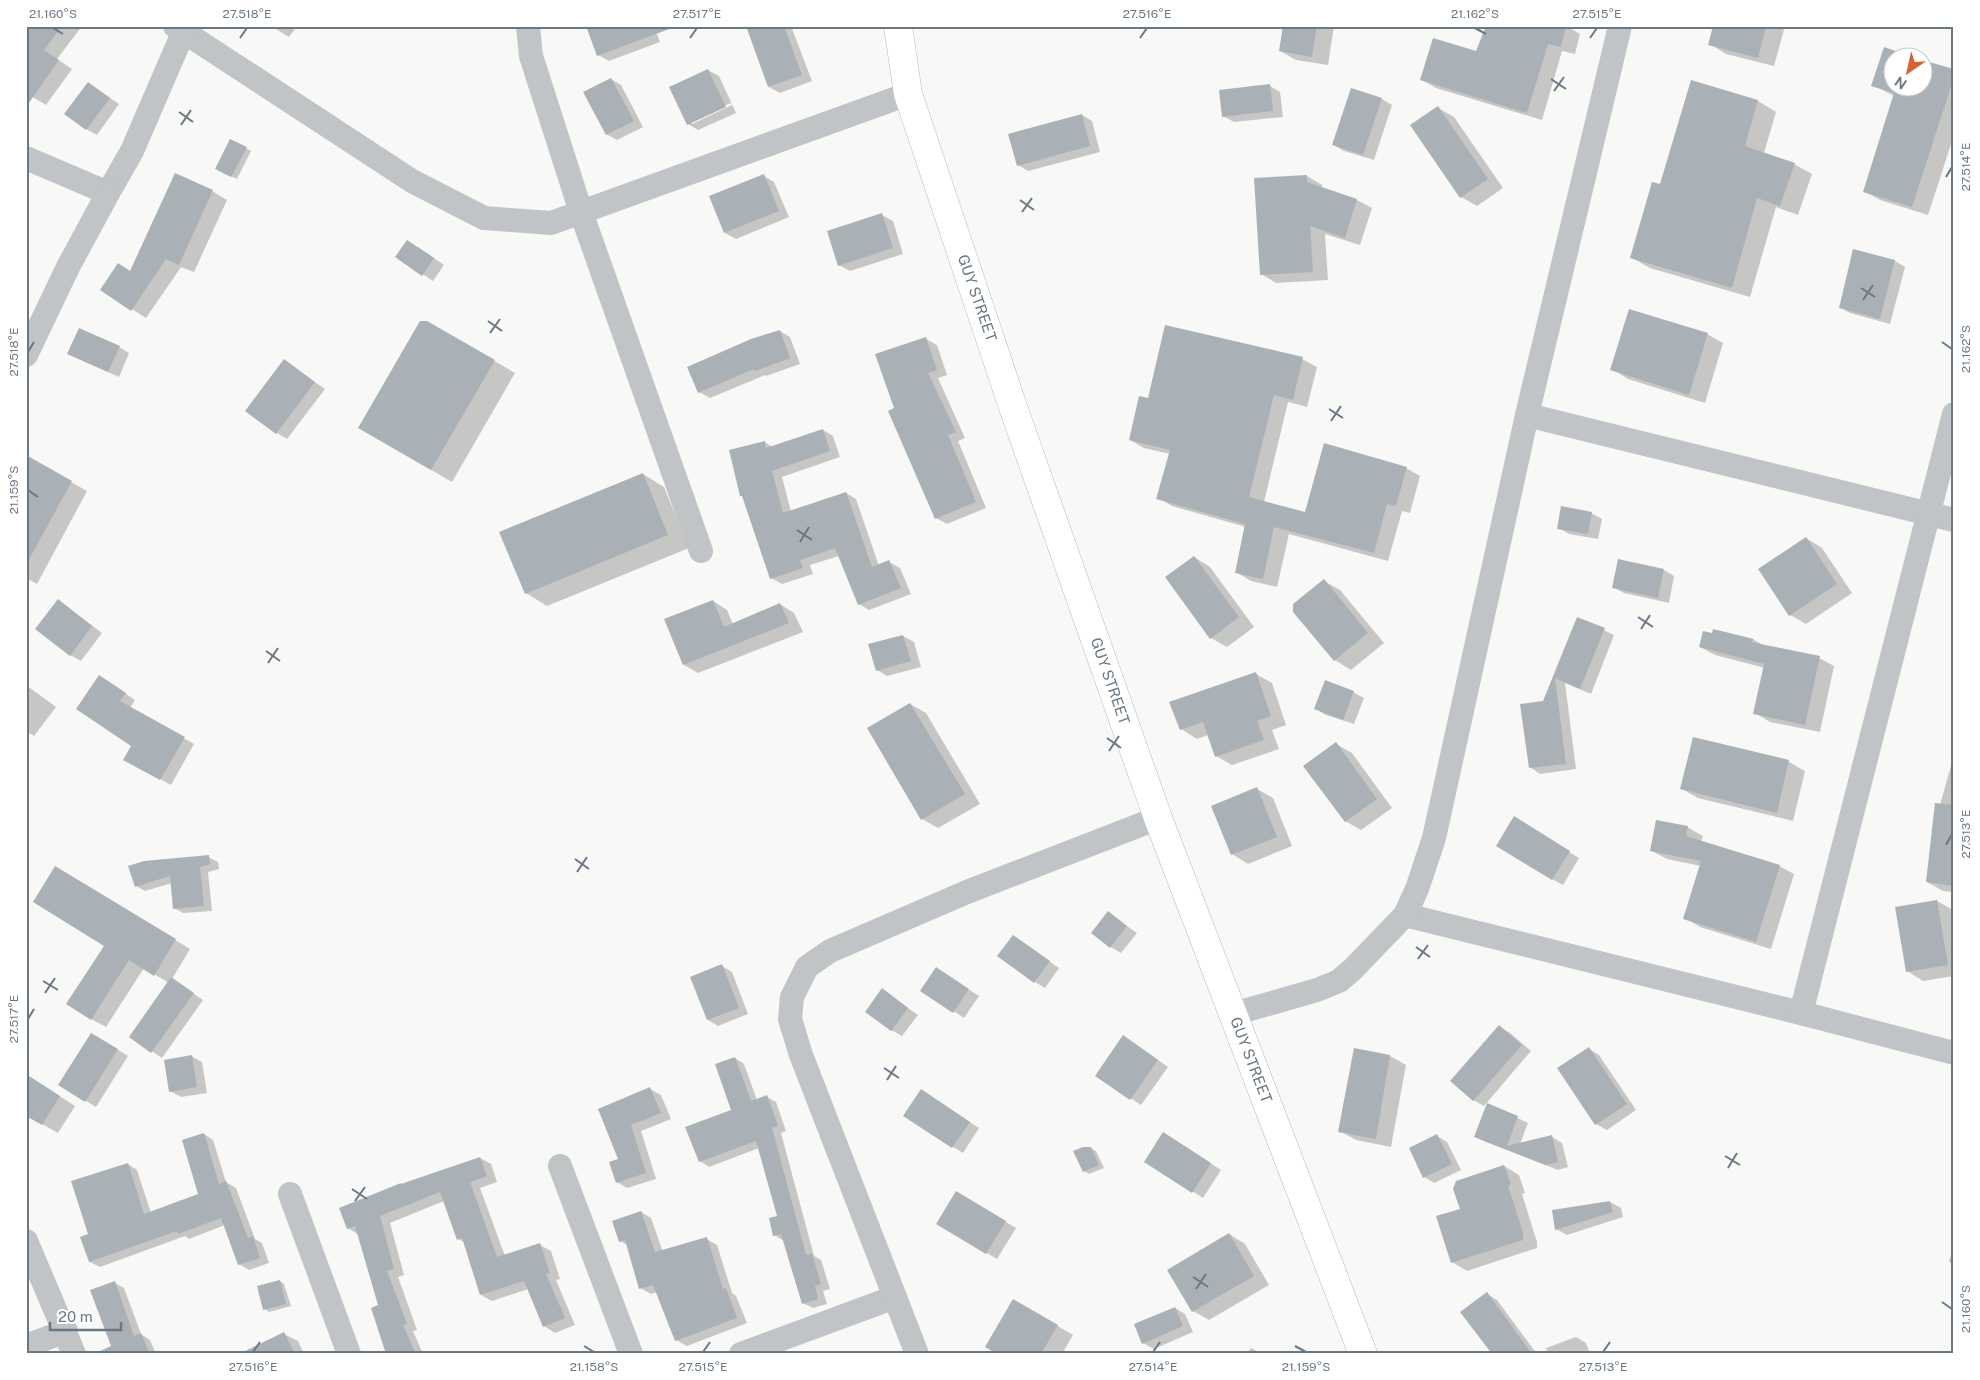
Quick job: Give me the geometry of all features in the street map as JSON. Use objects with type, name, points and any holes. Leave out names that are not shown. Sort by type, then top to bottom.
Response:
[{"type":"street","points":[[528,26],[531,56],[581,212],[701,551]]},
{"type":"street","name":"GUY STREET","points":[[898,26],[908,94],[1014,410],[1158,818],[1363,1354]]},
{"type":"street","points":[[1233,1014],[1317,990],[1339,981],[1405,916],[1417,889],[1434,838],[1527,415],[1620,26]]},
{"type":"street","points":[[26,355],[68,267],[132,151],[181,28],[412,181],[484,218],[551,223],[908,94]]},
{"type":"street","points":[[26,158],[108,193]]},
{"type":"street","points":[[1801,1013],[1954,414]]},
{"type":"street","points":[[1527,415],[1954,520]]},
{"type":"street","points":[[916,1354],[800,1055],[790,1019],[792,996],[807,967],[830,950],[967,892],[1158,818]]},
{"type":"street","points":[[1405,916],[1801,1013],[1954,1053]]},
{"type":"street","points":[[560,1166],[631,1354]]},
{"type":"street","points":[[290,1194],[349,1354]]},
{"type":"street","points":[[26,1241],[66,1331],[74,1354]]},
{"type":"street","points":[[741,1354],[895,1297]]},
{"type":"street","points":[[26,1346],[66,1331]]},
{"type":"building","points":[[26,26],[62,26],[44,50],[59,60],[26,107]]},
{"type":"building","points":[[586,26],[672,26],[672,28],[597,56]]},
{"type":"building","points":[[746,26],[784,26],[802,75],[768,87]]},
{"type":"building","points":[[1283,26],[1317,26],[1312,57],[1279,51]]},
{"type":"building","points":[[1486,26],[1566,26],[1561,47],[1548,44],[1527,113],[1420,80],[1433,38],[1476,51]]},
{"type":"building","points":[[1713,26],[1766,26],[1758,58],[1708,45]]},
{"type":"building","points":[[1882,53],[1882,89],[1871,86]]},
{"type":"building","points":[[1932,63],[1954,69],[1954,77],[1912,207],[1863,192],[1892,98],[1932,98]]},
{"type":"building","points":[[708,69],[726,107],[687,125],[669,87]]},
{"type":"building","points":[[611,78],[634,121],[606,135],[583,92]]},
{"type":"building","points":[[1691,80],[1758,100],[1745,146],[1795,163],[1780,206],[1757,198],[1732,288],[1630,258],[1652,182],[1660,184]]},
{"type":"building","points":[[88,82],[110,98],[86,130],[64,114]]},
{"type":"building","points":[[1270,84],[1273,111],[1222,117],[1219,90]]},
{"type":"building","points":[[1351,88],[1382,98],[1363,155],[1332,145]]},
{"type":"building","points":[[1438,106],[1488,179],[1460,198],[1410,125]]},
{"type":"building","points":[[1082,114],[1090,146],[1017,166],[1008,134]]},
{"type":"building","points":[[230,139],[247,147],[231,177],[215,169]]},
{"type":"building","points":[[175,173],[213,190],[179,265],[166,259],[131,311],[100,290],[118,263],[130,271]]},
{"type":"building","points":[[764,174],[779,211],[724,233],[709,196]]},
{"type":"building","points":[[1307,175],[1307,182],[1357,199],[1345,238],[1310,226],[1313,272],[1260,275],[1254,178]]},
{"type":"building","points":[[882,213],[893,248],[838,266],[827,231]]},
{"type":"building","points":[[407,240],[434,258],[422,276],[395,257]]},
{"type":"building","points":[[1853,249],[1895,260],[1880,319],[1839,308]]},
{"type":"building","points":[[1629,309],[1708,333],[1689,395],[1610,370]]},
{"type":"building","points":[[420,321],[427,321],[495,360],[431,470],[358,428]]},
{"type":"building","points":[[1165,325],[1303,357],[1293,400],[1274,395],[1249,497],[1305,512],[1324,443],[1407,467],[1396,506],[1387,504],[1374,553],[1274,527],[1263,579],[1235,573],[1245,524],[1156,499],[1170,450],[1129,440],[1139,396],[1148,398]]},
{"type":"building","points":[[79,328],[120,346],[108,372],[67,354]]},
{"type":"building","points":[[780,330],[790,358],[755,371],[754,369],[698,393],[687,367],[751,339]]},
{"type":"building","points":[[926,337],[937,370],[928,373],[956,432],[948,435],[976,502],[935,519],[888,411],[894,408],[875,354]]},
{"type":"building","points":[[284,359],[315,382],[276,434],[245,411]]},
{"type":"building","points":[[823,429],[830,451],[772,471],[783,513],[846,492],[872,567],[889,560],[901,588],[858,605],[835,548],[800,560],[803,568],[770,579],[742,496],[740,496],[729,450],[765,441],[766,448]]},
{"type":"building","points":[[26,455],[72,481],[26,565]]},
{"type":"building","points":[[643,473],[668,535],[525,594],[499,532]]},
{"type":"building","points":[[1561,506],[1592,512],[1588,534],[1557,529]]},
{"type":"building","points":[[1806,537],[1837,584],[1789,616],[1758,569]]},
{"type":"building","points":[[1194,556],[1239,617],[1210,639],[1165,577]]},
{"type":"building","points":[[1618,559],[1664,569],[1658,598],[1612,588]]},
{"type":"building","points":[[1324,579],[1368,633],[1334,661],[1293,612],[1293,604]]},
{"type":"building","points":[[58,599],[92,626],[70,656],[35,629]]},
{"type":"building","points":[[713,600],[724,627],[780,603],[789,623],[683,665],[664,619]]},
{"type":"building","points":[[1577,617],[1605,628],[1580,689],[1555,678],[1566,764],[1529,768],[1520,704],[1543,701]]},
{"type":"building","points":[[1713,629],[1754,639],[1751,642],[1820,656],[1805,725],[1753,714],[1764,664],[1699,647],[1703,631],[1712,633]]},
{"type":"building","points":[[903,635],[911,661],[876,671],[868,644]]},
{"type":"building","points":[[1256,672],[1271,716],[1257,721],[1264,740],[1215,757],[1203,722],[1180,730],[1169,702]]},
{"type":"building","points":[[99,675],[126,693],[120,701],[185,737],[160,780],[123,760],[131,746],[76,709]]},
{"type":"building","points":[[1325,680],[1354,691],[1343,720],[1314,709]]},
{"type":"building","points":[[910,703],[965,794],[921,820],[867,728]]},
{"type":"building","points":[[1693,737],[1789,760],[1777,813],[1680,789]]},
{"type":"building","points":[[1336,742],[1377,799],[1345,822],[1303,766]]},
{"type":"building","points":[[1257,787],[1277,837],[1231,855],[1211,806]]},
{"type":"building","points":[[1935,803],[1954,805],[1954,886],[1926,882]]},
{"type":"building","points":[[1514,816],[1570,851],[1552,880],[1496,846]]},
{"type":"building","points":[[1656,820],[1688,826],[1686,836],[1780,865],[1756,942],[1683,919],[1701,861],[1650,851]]},
{"type":"building","points":[[209,855],[210,864],[200,867],[204,906],[173,909],[170,876],[135,887],[128,866],[144,861]]},
{"type":"building","points":[[55,866],[176,939],[154,976],[129,960],[91,1020],[66,1004],[104,946],[33,902]]},
{"type":"building","points":[[1937,900],[1948,965],[1906,972],[1895,907]]},
{"type":"building","points":[[1108,911],[1127,926],[1110,948],[1091,933]]},
{"type":"building","points":[[1013,935],[1050,961],[1034,983],[997,956]]},
{"type":"building","points":[[722,964],[739,1008],[707,1020],[690,977]]},
{"type":"building","points":[[936,967],[969,989],[953,1013],[920,991]]},
{"type":"building","points":[[171,977],[194,993],[151,1053],[129,1037]]},
{"type":"building","points":[[882,988],[908,1008],[891,1031],[865,1012]]},
{"type":"building","points":[[1499,1025],[1522,1045],[1473,1101],[1450,1081]]},
{"type":"building","points":[[91,1033],[118,1049],[85,1102],[58,1085]]},
{"type":"building","points":[[1123,1035],[1158,1060],[1130,1100],[1095,1076]]},
{"type":"building","points":[[1589,1047],[1627,1104],[1595,1125],[1557,1068]]},
{"type":"building","points":[[1354,1048],[1390,1055],[1376,1139],[1338,1132]]},
{"type":"building","points":[[192,1055],[197,1087],[169,1092],[164,1060]]},
{"type":"building","points":[[735,1057],[751,1101],[767,1095],[778,1126],[772,1128],[806,1255],[812,1254],[821,1284],[815,1286],[818,1299],[802,1304],[781,1234],[773,1236],[769,1218],[777,1216],[756,1141],[699,1162],[685,1127],[731,1110],[715,1064]]},
{"type":"building","points":[[26,1074],[60,1096],[42,1125],[26,1116]]},
{"type":"building","points":[[650,1087],[661,1113],[631,1125],[646,1173],[616,1183],[609,1162],[618,1159],[598,1109]]},
{"type":"building","points":[[921,1089],[970,1122],[952,1148],[903,1116]]},
{"type":"building","points":[[1487,1103],[1518,1116],[1507,1146],[1552,1135],[1558,1162],[1546,1165],[1474,1137]]},
{"type":"building","points":[[1163,1132],[1211,1163],[1192,1193],[1144,1162]]},
{"type":"building","points":[[204,1133],[219,1184],[226,1181],[248,1238],[253,1236],[260,1258],[238,1265],[221,1218],[178,1234],[177,1231],[89,1262],[80,1237],[88,1234],[71,1181],[128,1163],[144,1214],[198,1194],[182,1140]]},
{"type":"building","points":[[1437,1134],[1452,1164],[1423,1178],[1409,1148]]},
{"type":"building","points":[[1083,1147],[1091,1147],[1099,1165],[1083,1172],[1073,1151]]},
{"type":"building","points":[[480,1157],[487,1176],[470,1182],[497,1257],[540,1243],[550,1273],[546,1274],[565,1318],[543,1327],[524,1281],[480,1295],[462,1238],[457,1240],[440,1192],[380,1216],[394,1269],[387,1271],[407,1324],[403,1325],[416,1354],[386,1354],[371,1308],[378,1305],[355,1226],[347,1229],[339,1208],[401,1183]]},
{"type":"building","points":[[1504,1165],[1511,1184],[1508,1186],[1523,1232],[1523,1240],[1451,1263],[1436,1216],[1460,1209],[1453,1189],[1456,1181]]},
{"type":"building","points":[[956,1191],[1006,1221],[986,1254],[936,1224]]},
{"type":"building","points":[[1610,1201],[1613,1212],[1555,1230],[1552,1210]]},
{"type":"building","points":[[641,1211],[655,1252],[707,1237],[723,1289],[726,1288],[737,1318],[675,1341],[653,1285],[639,1289],[625,1240],[619,1242],[612,1221]]},
{"type":"building","points":[[1229,1233],[1254,1276],[1192,1312],[1167,1270]]},
{"type":"building","points":[[280,1280],[286,1304],[263,1310],[257,1286]]},
{"type":"building","points":[[115,1281],[134,1336],[141,1333],[150,1354],[94,1354],[111,1346],[90,1290]]},
{"type":"building","points":[[1487,1292],[1532,1354],[1492,1354],[1460,1312]]},
{"type":"building","points":[[1013,1299],[1058,1325],[1041,1354],[997,1354],[985,1347]]},
{"type":"building","points":[[1175,1307],[1183,1326],[1142,1344],[1134,1324]]},
{"type":"building","points":[[284,1332],[295,1354],[239,1354]]}]
